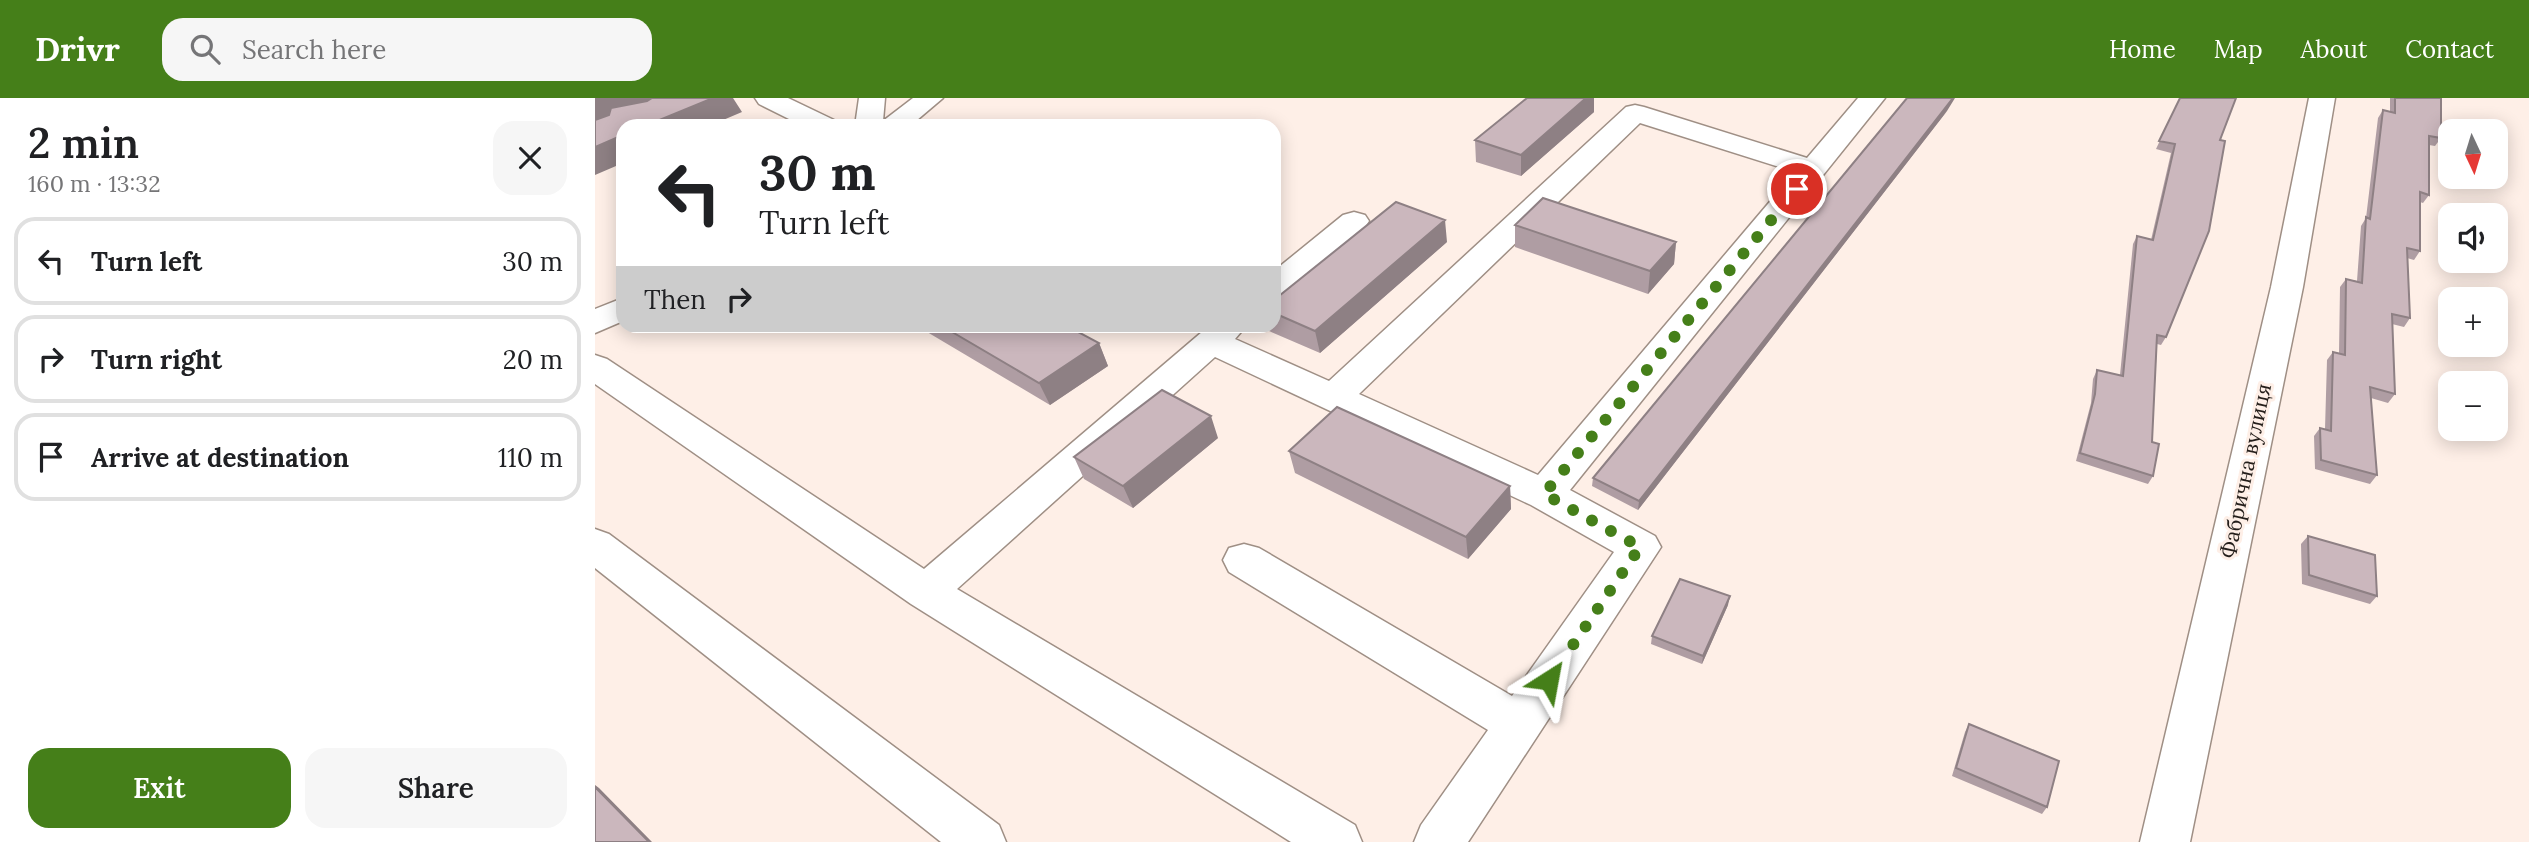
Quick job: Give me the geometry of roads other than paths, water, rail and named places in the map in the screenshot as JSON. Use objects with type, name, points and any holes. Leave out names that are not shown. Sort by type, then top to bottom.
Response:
[{"type":"street","points":[[768,98],[810,119]]},
{"type":"street","points":[[870,119],[872,98]]},
{"type":"street","points":[[903,119],[930,98]]},
{"type":"street","points":[[1546,495],[1544,494],[1872,98]]},
{"type":"street","name":"Фабрична вулиця","points":[[2165,842],[2287,287],[2322,98]]},
{"type":"street","points":[[1334,397],[1635,113],[1813,169]]},
{"type":"street","points":[[1281,282],[1354,221]]},
{"type":"street","points":[[595,322],[616,312]]},
{"type":"street","points":[[926,592],[1220,333],[1334,397],[1546,495],[1640,547],[1439,842]]},
{"type":"street","points":[[595,367],[926,592],[1337,842]]},
{"type":"street","points":[[595,545],[981,842]]},
{"type":"street","points":[[1244,560],[1519,724]]}]
